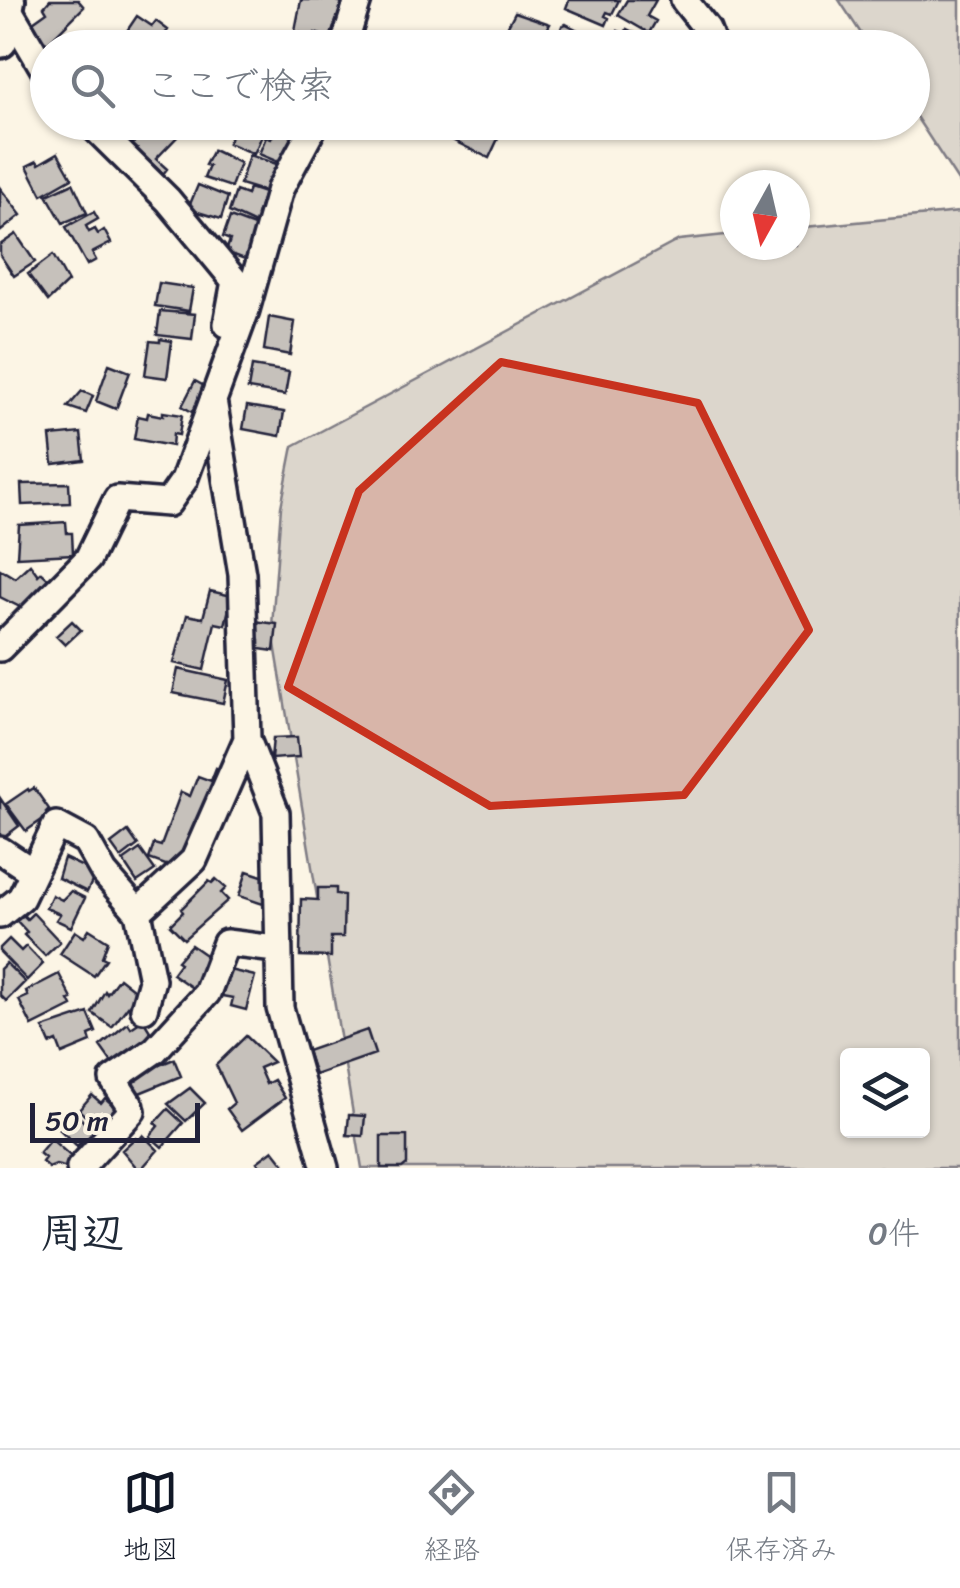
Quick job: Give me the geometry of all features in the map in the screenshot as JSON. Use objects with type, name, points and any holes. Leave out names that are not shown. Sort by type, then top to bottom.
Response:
[{"type":"main road","points":[[0,41],[8,4]]},
{"type":"street","points":[[349,30],[358,0]]},
{"type":"street","points":[[684,0],[708,30]]},
{"type":"street","points":[[8,4],[30,44]]},
{"type":"street","points":[[107,140],[168,200],[234,281],[223,347],[229,357]]},
{"type":"street","points":[[0,648],[88,559],[116,499],[168,503],[184,480],[246,310],[280,189],[306,140]]},
{"type":"street","points":[[213,400],[242,574],[247,740],[276,813],[280,1008],[325,1168]]},
{"type":"street","points":[[138,912],[194,860],[247,740]]},
{"type":"street","points":[[0,914],[21,898],[56,825],[86,840],[104,873],[138,912],[152,980],[144,1009]]},
{"type":"street","points":[[0,850],[33,872]]},
{"type":"street","points":[[80,1168],[131,1109],[113,1079],[154,1050],[207,993],[226,944],[276,950]]},
{"type":"highlighted area","points":[[501,362],[698,403],[809,630],[684,795],[490,806],[288,687],[359,491]]},
{"type":"shaded area","points":[[839,0],[960,0],[960,184],[930,138],[930,30],[859,30]]},
{"type":"shaded area","points":[[960,212],[960,1168],[362,1168],[272,626],[281,507],[293,446],[679,240],[720,236],[720,260],[810,260],[810,227]]},
{"type":"building","points":[[50,0],[78,0],[84,7],[61,30],[37,30],[33,22],[47,12],[44,7]]},
{"type":"building","points":[[301,0],[343,3],[333,30],[295,30]]},
{"type":"building","points":[[569,0],[619,0],[612,14],[607,12],[606,25],[566,8]]},
{"type":"building","points":[[627,0],[656,0],[647,16],[656,21],[651,30],[618,15]]},
{"type":"building","points":[[515,12],[550,24],[547,30],[506,30]]},
{"type":"building","points":[[137,16],[152,26],[156,21],[168,30],[128,30]]},
{"type":"building","points":[[136,140],[174,140],[156,159],[167,169],[163,174],[150,162],[145,167],[133,156],[138,151],[132,145]]},
{"type":"building","points":[[229,140],[260,140],[254,154],[228,143]]},
{"type":"building","points":[[265,140],[294,140],[283,164],[259,154]]},
{"type":"building","points":[[454,140],[497,140],[489,158]]},
{"type":"building","points":[[213,150],[240,163],[231,187],[204,178],[209,166],[205,165]]},
{"type":"building","points":[[58,153],[72,178],[42,195],[27,166]]},
{"type":"building","points":[[249,155],[283,166],[269,193],[240,184]]},
{"type":"building","points":[[73,183],[87,213],[63,223],[47,195]]},
{"type":"building","points":[[198,185],[228,197],[221,219],[188,209]]},
{"type":"building","points":[[0,188],[21,215],[1,231],[0,229]]},
{"type":"building","points":[[249,188],[264,193],[257,215],[265,217],[262,227],[229,212],[236,191],[247,195]]},
{"type":"building","points":[[94,212],[98,219],[86,226],[89,232],[95,229],[98,234],[104,230],[111,243],[92,253],[96,260],[87,265],[66,227]]},
{"type":"building","points":[[230,217],[262,229],[250,261],[226,252],[230,240],[223,237]]},
{"type":"building","points":[[16,234],[35,262],[14,276],[0,255],[0,245]]},
{"type":"building","points":[[53,255],[68,282],[48,301],[28,274]]},
{"type":"building","points":[[159,283],[193,288],[189,311],[155,306]]},
{"type":"building","points":[[160,311],[195,314],[192,339],[157,335]]},
{"type":"building","points":[[269,317],[295,322],[290,355],[264,350]]},
{"type":"building","points":[[150,341],[172,341],[167,378],[145,375]]},
{"type":"building","points":[[109,364],[130,372],[116,409],[96,401]]},
{"type":"building","points":[[252,366],[289,372],[285,395],[248,389]]},
{"type":"building","points":[[195,381],[206,387],[192,412],[182,406]]},
{"type":"building","points":[[82,391],[93,396],[86,413],[68,407]]},
{"type":"building","points":[[247,406],[284,412],[280,436],[243,429]]},
{"type":"building","points":[[163,412],[182,415],[179,435],[173,434],[172,446],[134,439],[138,416],[163,416]]},
{"type":"building","points":[[81,433],[84,460],[53,464],[50,436]]},
{"type":"building","points":[[69,483],[70,503],[22,505],[21,484]]},
{"type":"building","points":[[66,522],[67,533],[72,533],[73,554],[17,557],[19,525]]},
{"type":"building","points":[[30,564],[38,575],[41,572],[53,583],[26,610],[0,597],[0,569],[15,578]]},
{"type":"building","points":[[210,591],[232,596],[225,625],[215,623],[204,670],[174,663],[187,615],[203,618]]},
{"type":"building","points":[[72,621],[81,630],[65,645],[56,636]]},
{"type":"building","points":[[255,621],[277,624],[274,651],[259,649],[259,640],[253,640]]},
{"type":"building","points":[[178,669],[228,680],[223,703],[173,693]]},
{"type":"building","points":[[297,737],[299,757],[271,759],[273,738]]},
{"type":"building","points":[[216,768],[223,771],[185,861],[175,858],[171,867],[149,859],[154,844],[161,846],[181,792],[190,796],[198,776],[211,781]]},
{"type":"building","points":[[34,788],[49,815],[26,831],[6,804]]},
{"type":"building","points":[[0,798],[19,826],[2,839],[0,837]]},
{"type":"building","points":[[128,831],[138,845],[121,858],[111,844]]},
{"type":"building","points":[[140,849],[155,870],[137,882],[123,861]]},
{"type":"building","points":[[64,858],[96,873],[87,892],[58,878]]},
{"type":"building","points":[[247,871],[271,879],[263,904],[239,896]]},
{"type":"building","points":[[216,879],[226,888],[221,893],[228,900],[184,939],[170,925],[209,881]]},
{"type":"building","points":[[318,888],[336,888],[336,894],[344,895],[343,937],[331,937],[331,957],[300,956],[301,899],[318,900]]},
{"type":"building","points":[[71,891],[85,898],[71,927],[56,920],[60,914],[46,908],[52,895],[62,900]]},
{"type":"building","points":[[33,913],[60,942],[45,956],[24,935],[27,932],[17,921]]},
{"type":"building","points":[[89,929],[108,941],[102,957],[106,959],[94,976],[60,954],[75,931],[84,937]]},
{"type":"building","points":[[9,939],[21,951],[26,946],[43,964],[27,980],[0,952]]},
{"type":"building","points":[[191,945],[214,961],[194,989],[172,974]]},
{"type":"building","points":[[6,963],[25,982],[6,1001],[0,995],[0,969]]},
{"type":"building","points":[[229,970],[255,976],[246,1010],[231,1006],[233,998],[222,996]]},
{"type":"building","points":[[59,974],[72,1006],[32,1026],[19,1000],[28,996],[26,991]]},
{"type":"building","points":[[119,978],[138,993],[112,1027],[92,1013],[105,991],[107,994]]},
{"type":"building","points":[[88,1013],[96,1032],[89,1035],[91,1042],[62,1054],[57,1041],[50,1044],[43,1028]]},
{"type":"building","points":[[143,1020],[153,1036],[115,1067],[100,1046],[128,1023],[131,1028]]},
{"type":"building","points":[[367,1030],[375,1054],[315,1075],[307,1051]]},
{"type":"building","points":[[246,1036],[273,1062],[259,1068],[266,1084],[274,1080],[285,1098],[242,1130],[227,1109],[234,1103],[216,1065]]},
{"type":"building","points":[[174,1059],[181,1076],[137,1094],[130,1077]]},
{"type":"building","points":[[190,1088],[205,1103],[186,1121],[168,1104]]},
{"type":"building","points":[[92,1095],[101,1103],[105,1098],[120,1111],[101,1131],[79,1110]]},
{"type":"building","points":[[168,1109],[183,1123],[162,1147],[150,1136],[158,1126],[155,1123]]},
{"type":"building","points":[[75,1111],[96,1137],[86,1147],[81,1142],[77,1146],[58,1128]]},
{"type":"building","points":[[349,1115],[365,1116],[363,1136],[347,1135]]},
{"type":"building","points":[[143,1135],[158,1150],[142,1168],[137,1168],[122,1150]]},
{"type":"building","points":[[381,1136],[407,1136],[407,1164],[402,1168],[381,1168]]},
{"type":"building","points":[[51,1139],[75,1160],[68,1168],[49,1168],[42,1162],[45,1158],[39,1153]]},
{"type":"building","points":[[273,1150],[287,1168],[262,1168],[257,1162]]}]
